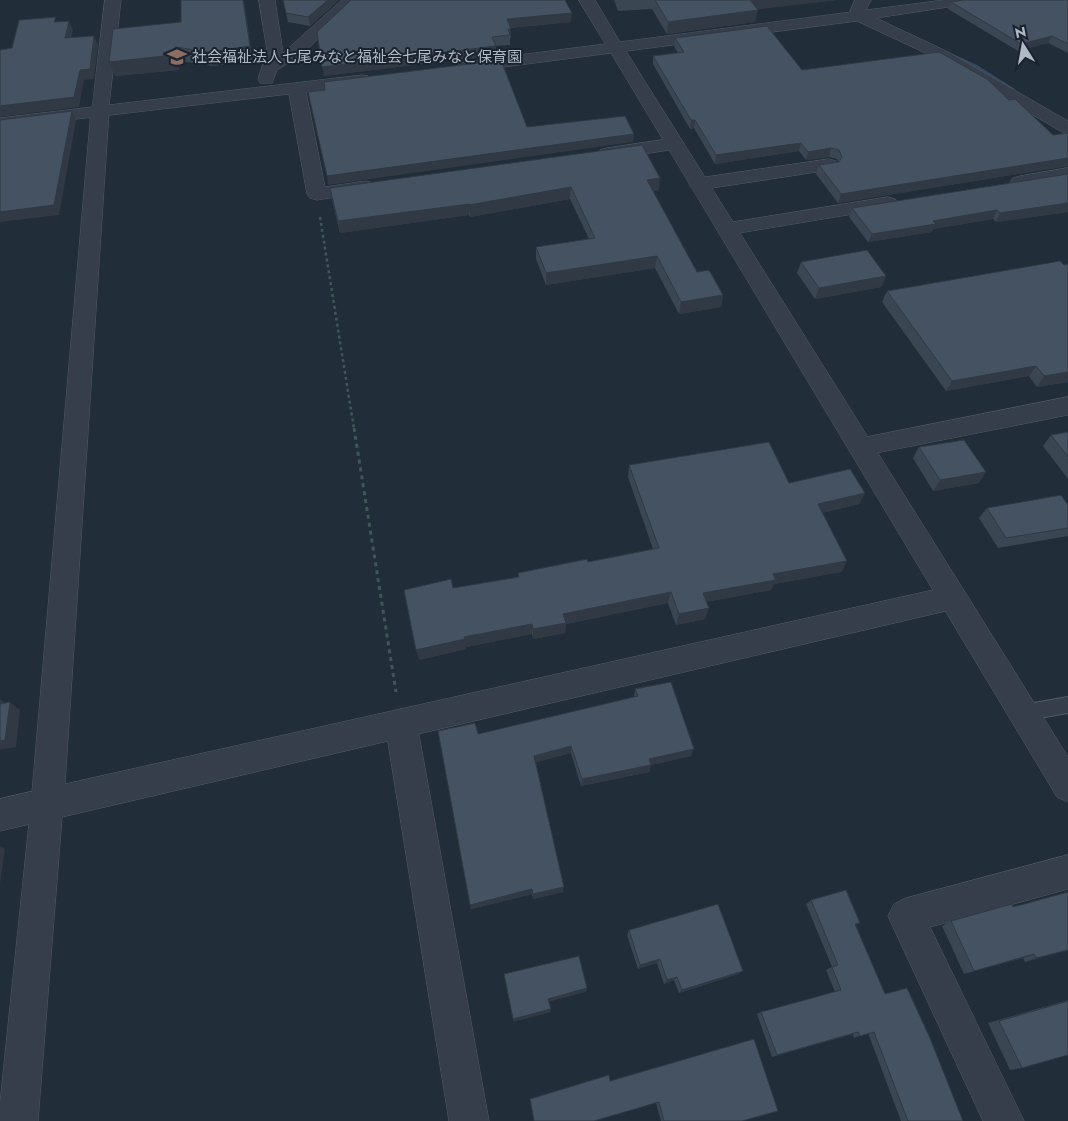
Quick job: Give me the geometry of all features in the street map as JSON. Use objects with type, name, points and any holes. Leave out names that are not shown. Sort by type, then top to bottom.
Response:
[{"type":"street","points":[[18,1121],[47,804],[100,111],[113,0]]},
{"type":"street","points":[[261,92],[275,51],[267,0]]},
{"type":"street","points":[[269,68],[295,52],[351,0]]},
{"type":"street","points":[[587,0],[1068,786]]},
{"type":"street","points":[[450,69],[616,48],[860,8],[942,5],[968,0]]},
{"type":"street","points":[[860,8],[1068,128]]},
{"type":"street","points":[[0,123],[381,77]]},
{"type":"street","points":[[297,88],[317,194],[384,185]]},
{"type":"street","points":[[588,156],[675,144]]},
{"type":"street","points":[[699,184],[829,165]]},
{"type":"street","points":[[1000,185],[1068,174]]},
{"type":"street","points":[[727,229],[902,201]]},
{"type":"street","points":[[861,447],[1068,406]]},
{"type":"street","points":[[0,815],[952,598]]},
{"type":"street","points":[[401,724],[468,1121]]},
{"type":"street","points":[[1004,1121],[906,916],[1068,872]]},
{"type":"lane","points":[[1022,713],[1068,705]]},
{"type":"path","points":[[317,194],[401,724]]},
{"type":"building","points":[[181,0],[243,0],[250,46],[209,52],[175,47],[174,55],[109,62],[113,29],[181,22]]},
{"type":"building","points":[[283,0],[328,0],[308,17],[286,13]]},
{"type":"building","points":[[351,0],[565,0],[572,13],[507,19],[511,29],[508,29],[510,35],[492,37],[496,46],[322,67],[317,32]]},
{"type":"building","points":[[655,0],[750,0],[758,10],[668,22]]},
{"type":"building","points":[[964,0],[1068,0],[1068,44],[1052,36],[1021,44],[951,2]]},
{"type":"building","points":[[56,17],[54,22],[69,21],[65,38],[94,36],[90,69],[80,70],[74,97],[0,106],[0,50],[12,48],[19,20]]},
{"type":"building","points":[[767,26],[802,70],[939,52],[987,79],[1009,100],[1015,99],[1053,135],[1068,133],[1068,158],[841,194],[819,165],[839,162],[842,157],[839,150],[831,148],[808,152],[801,143],[716,155],[695,120],[691,120],[653,56],[684,52],[675,38]]},
{"type":"building","points":[[501,60],[527,127],[625,116],[634,134],[327,176],[308,92],[325,90],[324,82]]},
{"type":"building","points":[[72,111],[54,205],[0,212],[0,120]]},
{"type":"building","points":[[642,145],[660,178],[647,180],[697,272],[709,270],[723,295],[681,302],[657,256],[546,273],[536,247],[595,238],[571,187],[469,205],[338,221],[330,188]]},
{"type":"building","points":[[1068,174],[1068,203],[1000,213],[997,210],[933,221],[936,224],[872,234],[852,208]]},
{"type":"building","points":[[867,250],[886,276],[819,288],[801,262]]},
{"type":"building","points":[[1060,261],[1064,265],[1068,264],[1068,372],[1044,376],[1036,366],[952,381],[887,291]]},
{"type":"building","points":[[1068,432],[1068,457],[1051,435]]},
{"type":"building","points":[[964,440],[986,472],[940,480],[919,447]]},
{"type":"building","points":[[769,442],[789,483],[850,469],[865,493],[818,504],[847,561],[773,574],[776,580],[703,593],[709,608],[679,614],[671,592],[563,614],[566,623],[533,629],[532,624],[464,637],[465,639],[416,650],[404,590],[451,579],[453,588],[519,577],[518,573],[587,559],[588,562],[659,548],[629,465]]},
{"type":"building","points":[[1061,495],[1068,505],[1068,528],[1006,538],[987,508]]},
{"type":"building","points":[[671,682],[694,749],[649,759],[651,765],[582,779],[571,746],[534,756],[564,887],[533,894],[532,889],[470,905],[438,731],[475,723],[478,734],[638,696],[635,689]]},
{"type":"building","points":[[10,702],[5,740],[0,741],[0,704]]},
{"type":"building","points":[[846,890],[860,923],[855,924],[885,994],[907,988],[930,1038],[963,1121],[908,1121],[874,1032],[860,1036],[858,1032],[777,1055],[761,1012],[841,990],[832,967],[838,965],[811,900]]},
{"type":"building","points":[[1068,892],[1068,950],[1036,958],[1034,954],[974,971],[951,921],[1012,904],[1013,907]]},
{"type":"building","points":[[718,904],[743,971],[682,990],[677,977],[667,980],[660,959],[640,965],[629,930]]},
{"type":"building","points":[[579,956],[587,988],[548,999],[551,1009],[513,1019],[504,974]]},
{"type":"building","points":[[1068,1001],[1068,1055],[1022,1068],[999,1021]]},
{"type":"building","points":[[754,1039],[778,1111],[742,1121],[664,1121],[659,1102],[594,1121],[534,1121],[530,1099],[609,1075],[610,1081]]},
{"type":"waterway","points":[[953,56],[975,66],[1012,89]]},
{"type":"place","name":"社会福祉法人七尾みなと福祉会七尾みなと保育園","points":[[177,57]]}]
